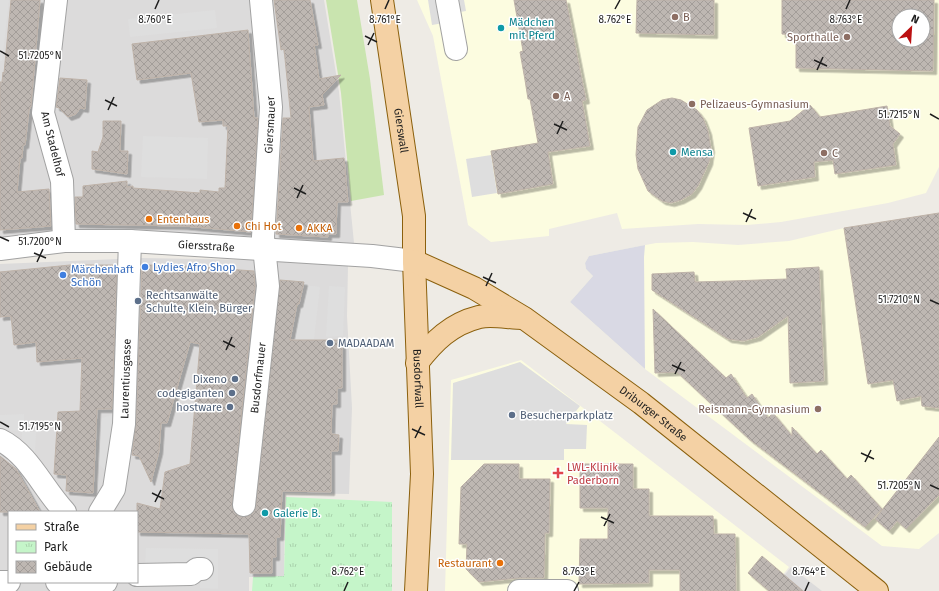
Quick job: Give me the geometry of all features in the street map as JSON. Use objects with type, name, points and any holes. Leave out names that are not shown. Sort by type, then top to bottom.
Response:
[{"type":"main road","name":"Gierswall","points":[[382,0],[414,216],[414,261]]},
{"type":"main road","name":"Driburger Straße","points":[[414,261],[474,288],[524,318],[647,408],[877,591]]},
{"type":"main road","name":"Busdorfwall","points":[[414,261],[422,474],[416,591]]},
{"type":"main road","points":[[417,363],[432,343],[449,329],[480,317],[524,318]]},
{"type":"street","name":"Am Stadelhof","points":[[56,0],[43,113],[62,182],[64,241]]},
{"type":"street","name":"Giersmauer","points":[[261,0],[271,107],[263,237],[265,250]]},
{"type":"street","points":[[447,0],[456,49]]},
{"type":"street","name":"Giersstraße","points":[[0,249],[64,241],[130,241],[372,256],[414,261]]},
{"type":"street","name":"Laurentiusgasse","points":[[101,511],[114,489],[124,424],[130,241]]},
{"type":"street","name":"Busdorfmauer","points":[[244,505],[268,286],[265,250]]},
{"type":"street","points":[[5,449],[27,463],[64,511]]},
{"type":"street","points":[[138,575],[195,578]]},
{"type":"street","points":[[58,583],[60,586],[96,587],[104,583]]},
{"type":"street","points":[[519,591],[567,591]]},
{"type":"shaded area","points":[[0,0],[324,0],[339,92],[354,243],[130,236],[0,240]]},
{"type":"shaded area","points":[[0,0],[9,0],[2,61],[0,61]]},
{"type":"shaded area","name":"Pelizaeus-Gymnasium","points":[[417,0],[939,0],[939,167],[926,193],[888,203],[781,222],[747,225],[698,224],[622,229],[617,213],[549,229],[549,236],[491,242],[468,225],[433,36]]},
{"type":"shaded area","points":[[428,0],[464,0],[466,11],[454,13],[455,21],[432,25]]},
{"type":"shaded area","points":[[215,10],[217,28],[130,37],[128,19]]},
{"type":"shaded area","points":[[143,136],[208,138],[207,179],[141,177]]},
{"type":"shaded area","points":[[491,155],[497,193],[472,197],[466,159]]},
{"type":"shaded area","name":"Reismann-Gymnasium","points":[[939,213],[939,533],[919,549],[882,546],[645,369],[570,302],[593,276],[586,269],[585,263],[589,256],[656,243],[693,242],[738,245],[789,241],[844,228]]},
{"type":"shaded area","points":[[645,245],[645,369],[570,302],[593,276],[586,269],[585,263],[589,256]]},
{"type":"shaded area","points":[[142,258],[259,260],[348,266],[347,316],[352,408],[349,494],[285,493],[284,577],[249,577],[249,591],[0,591],[0,264]]},
{"type":"shaded area","points":[[305,285],[320,287],[314,339],[294,339]]},
{"type":"shaded area","points":[[329,286],[345,287],[343,336],[326,337]]},
{"type":"shaded area","name":"LWL-Klinik Paderborn","points":[[521,360],[789,567],[770,591],[445,591],[451,380]]},
{"type":"shaded area","name":"Besucherparkplatz","points":[[520,362],[580,406],[566,424],[587,425],[586,449],[564,449],[564,460],[451,460],[453,383]]},
{"type":"shaded area","points":[[24,414],[24,431],[36,432],[35,455],[21,454],[22,431],[0,430],[0,415]]},
{"type":"shaded area","points":[[116,414],[108,474],[99,464],[102,418]]},
{"type":"shaded area","points":[[146,548],[218,549],[218,589],[200,588],[200,567],[145,566]]},
{"type":"shaded area","points":[[791,567],[822,591],[772,591]]},
{"type":"green space","points":[[326,0],[357,0],[370,79],[384,195],[351,201],[341,93]]},
{"type":"green space","points":[[286,497],[392,502],[392,591],[252,591],[253,577],[284,576]]},
{"type":"building","points":[[11,0],[40,0],[31,106],[29,110],[25,145],[23,145],[22,158],[20,158],[17,192],[49,189],[51,226],[0,230],[0,82],[2,82],[3,72],[4,73]]},
{"type":"building","points":[[274,0],[310,0],[318,45],[314,45],[319,79],[341,75],[322,95],[324,105],[309,107],[313,161],[344,158],[348,202],[337,202],[336,234],[328,234],[328,237],[276,234],[283,118],[291,118],[284,49],[281,50]]},
{"type":"building","name":"A","points":[[514,0],[566,0],[586,100],[582,101],[590,146],[548,152],[553,184],[498,194],[491,151],[538,143],[530,99],[528,99],[520,52],[523,51]]},
{"type":"building","name":"B","points":[[637,0],[714,0],[714,35],[636,33]]},
{"type":"building","name":"Sporthalle","points":[[782,0],[934,0],[933,71],[796,68],[796,35],[782,34]]},
{"type":"building","points":[[248,30],[254,118],[258,118],[251,232],[184,226],[76,224],[75,197],[83,197],[83,186],[127,181],[127,187],[133,186],[133,188],[200,193],[200,190],[219,192],[219,188],[225,188],[228,126],[223,126],[223,120],[199,122],[191,73],[137,80],[132,44]]},
{"type":"building","points":[[60,78],[87,80],[85,109],[80,108],[76,114],[68,117],[56,107]]},
{"type":"building","name":"Mensa","points":[[672,98],[681,100],[697,110],[703,118],[708,131],[711,149],[709,162],[698,186],[692,194],[671,203],[662,201],[648,191],[638,169],[636,155],[638,127],[647,110],[662,100]]},
{"type":"building","name":"C","points":[[810,105],[820,117],[887,106],[890,126],[900,134],[893,144],[896,165],[835,174],[833,160],[814,162],[815,177],[758,186],[749,128],[790,121]]},
{"type":"building","points":[[103,121],[121,121],[120,151],[128,151],[127,174],[92,169],[92,151],[98,152],[103,137]]},
{"type":"building","points":[[939,213],[939,408],[922,406],[921,396],[897,401],[893,380],[868,384],[844,228]]},
{"type":"building","points":[[70,265],[117,265],[112,409],[97,409],[93,493],[66,491],[67,475],[54,474],[58,412],[80,411],[82,358],[37,362],[36,342],[14,345],[11,316],[0,317],[0,272]]},
{"type":"building","points":[[142,265],[170,265],[254,271],[255,286],[232,504],[233,510],[237,515],[242,517],[249,516],[254,512],[256,506],[280,280],[304,282],[299,304],[297,304],[290,340],[342,340],[342,388],[337,388],[337,404],[332,404],[331,434],[339,435],[338,451],[331,451],[331,492],[282,491],[280,537],[276,537],[276,557],[272,557],[272,573],[250,573],[249,534],[138,532],[137,503],[160,509],[165,472],[190,464],[200,344],[190,342],[167,423],[161,423],[159,451],[151,482],[139,456],[132,455],[136,424]]},
{"type":"building","points":[[819,267],[824,381],[790,383],[788,316],[758,337],[743,341],[728,339],[652,290],[652,274],[694,272],[695,282],[787,279],[786,269]]},
{"type":"building","points":[[653,309],[726,378],[731,374],[747,398],[752,394],[768,418],[773,413],[792,436],[792,427],[817,454],[821,450],[847,479],[851,475],[882,509],[865,527],[749,439],[677,372],[655,373]]},
{"type":"building","points":[[939,437],[939,495],[906,529],[897,521],[889,531],[875,519]]},
{"type":"building","points":[[0,456],[16,469],[39,511],[0,512]]},
{"type":"building","points":[[484,464],[519,464],[519,479],[550,479],[549,533],[545,533],[544,578],[519,578],[479,582],[466,569],[467,544],[459,544],[461,487]]},
{"type":"building","points":[[580,464],[633,464],[633,489],[649,489],[649,516],[713,516],[714,534],[735,534],[736,591],[680,591],[680,570],[649,570],[649,583],[579,584],[580,539],[608,539],[608,508],[580,508]]},
{"type":"building","points":[[762,556],[803,591],[769,591],[748,573]]},
{"type":"place","name":"B","points":[[675,17]]},
{"type":"place","name":"Mädchen mit Pferd","points":[[501,28]]},
{"type":"place","name":"Sporthalle","points":[[847,37]]},
{"type":"place","name":"A","points":[[556,96]]},
{"type":"place","name":"Pelizaeus-Gymnasium","points":[[692,104]]},
{"type":"place","name":"Mensa","points":[[673,152]]},
{"type":"place","name":"C","points":[[824,153]]},
{"type":"place","name":"Entenhaus","points":[[149,219]]},
{"type":"place","name":"Chi Hot","points":[[237,226]]},
{"type":"place","name":"AKKA","points":[[299,228]]},
{"type":"place","name":"Lydies Afro Shop","points":[[145,267]]},
{"type":"place","name":"Märchenhaft Schön","points":[[63,275]]},
{"type":"place","name":"Rechtsanwälte Schulte, Klein, Bürger","points":[[138,301]]},
{"type":"place","name":"MADAADAM","points":[[330,343]]},
{"type":"place","name":"Dixeno","points":[[235,379]]},
{"type":"place","name":"codegiganten","points":[[232,393]]},
{"type":"place","name":"hostware","points":[[230,407]]},
{"type":"place","name":"Reismann-Gymnasium","points":[[818,409]]},
{"type":"place","name":"Besucherparkplatz","points":[[512,415]]},
{"type":"place","name":"LWL-Klinik Paderborn","points":[[558,473]]},
{"type":"place","name":"Galerie B.","points":[[265,513]]},
{"type":"place","name":"Restaurant","points":[[500,563]]}]
